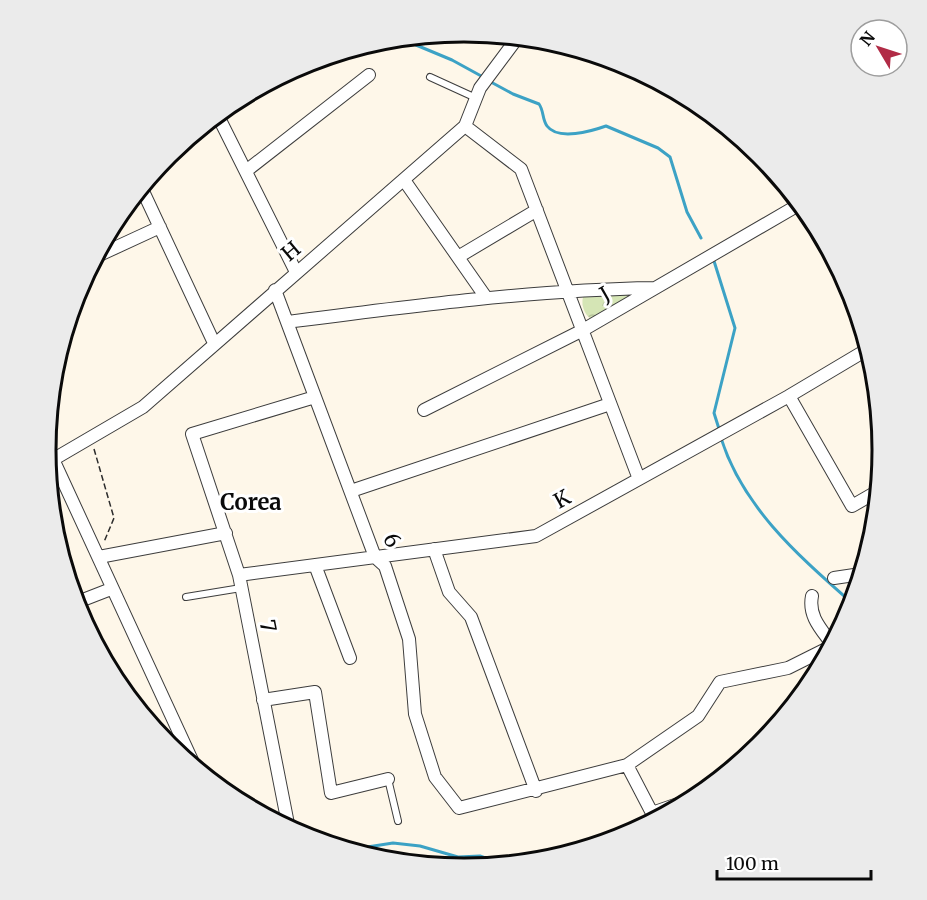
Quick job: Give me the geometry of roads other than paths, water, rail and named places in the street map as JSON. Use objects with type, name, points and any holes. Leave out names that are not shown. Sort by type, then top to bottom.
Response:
[{"type":"street","name":"H","points":[[56,458],[143,407],[465,126],[479,93],[493,69],[512,45]]},
{"type":"street","points":[[246,171],[369,75]]},
{"type":"street","points":[[221,122],[296,272]]},
{"type":"street","points":[[465,126],[521,169],[569,290],[639,479]]},
{"type":"street","points":[[404,180],[485,297]]},
{"type":"street","points":[[145,196],[214,343]]},
{"type":"street","name":"J","points":[[424,410],[582,330],[792,209]]},
{"type":"street","points":[[458,258],[537,210]]},
{"type":"street","points":[[108,250],[160,227]]},
{"type":"street","points":[[287,322],[485,297],[569,290],[656,288]]},
{"type":"street","name":"6","points":[[275,290],[375,557],[385,566],[409,639],[415,714],[435,777],[459,808],[536,790]]},
{"type":"street","name":"K","points":[[240,582],[315,565],[536,536],[789,396],[860,354]]},
{"type":"street","points":[[789,396],[852,506],[869,496]]},
{"type":"street","name":"7","points":[[287,818],[240,582],[192,434],[315,397]]},
{"type":"street","points":[[351,491],[610,404]]},
{"type":"street","points":[[56,463],[99,557],[111,589],[187,750]]},
{"type":"street","points":[[99,557],[226,533]]},
{"type":"street","points":[[434,549],[449,592],[471,617],[536,790],[627,765],[698,716],[720,682],[788,668],[818,653]]},
{"type":"street","points":[[315,565],[350,658]]},
{"type":"street","points":[[834,578],[852,575]]},
{"type":"street","points":[[84,599],[111,589]]},
{"type":"street","points":[[812,596],[810,607],[813,617],[825,637]]},
{"type":"street","points":[[263,699],[315,692],[331,793],[388,779]]},
{"type":"street","points":[[627,765],[651,812]]},
{"type":"lane","points":[[430,77],[479,93]]},
{"type":"lane","points":[[186,597],[240,582]]},
{"type":"lane","points":[[388,779],[398,821]]},
{"type":"waterway","points":[[415,45],[452,60],[483,77]]},
{"type":"waterway","points":[[489,81],[539,104],[545,123],[552,131],[575,134],[606,126],[658,148],[670,157],[687,212],[701,238]]},
{"type":"waterway","points":[[714,261],[735,328],[714,413],[720,432]]},
{"type":"waterway","points":[[721,438],[743,487],[758,509],[793,549],[844,596]]},
{"type":"waterway","points":[[370,847],[393,843],[420,846],[458,857],[483,857]]},
{"type":"district","name":"Corea","points":[[251,502]]}]
